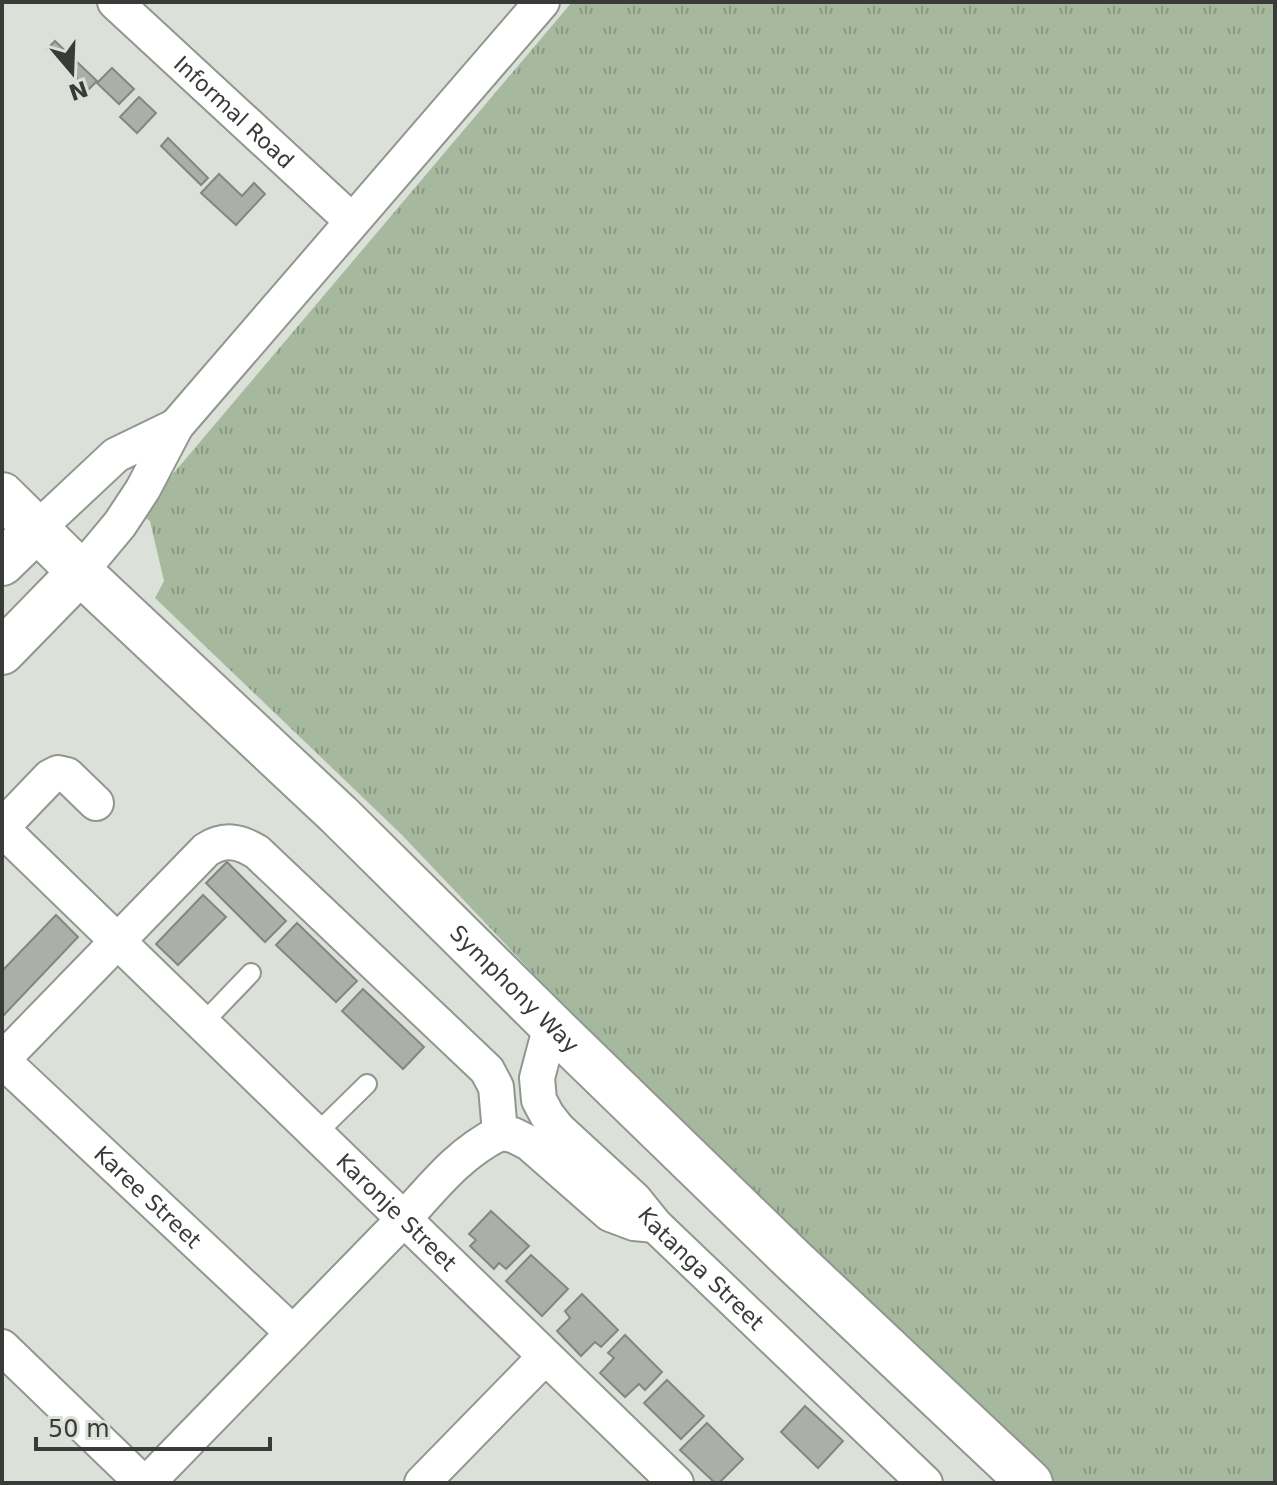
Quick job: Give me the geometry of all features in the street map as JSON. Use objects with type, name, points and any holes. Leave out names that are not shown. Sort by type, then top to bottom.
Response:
[{"type":"main road","name":"Symphony Way","points":[[2,495],[339,815],[793,1260],[1030,1483]]},
{"type":"main road","points":[[2,563],[37,529]]},
{"type":"main road","points":[[2,652],[80,572]]},
{"type":"street","points":[[80,572],[120,524],[143,489],[176,426],[542,2]]},
{"type":"street","name":"Informal Road","points":[[134,8],[352,221]]},
{"type":"street","points":[[37,529],[116,455],[176,426]]},
{"type":"street","points":[[2,828],[50,777],[58,773],[67,775],[96,803]]},
{"type":"street","name":"Karonje Street","points":[[2,828],[676,1483]]},
{"type":"street","points":[[2,1060],[206,850],[223,842],[232,842],[257,852],[487,1070],[496,1087],[500,1133]]},
{"type":"street","name":"Katanga Street","points":[[551,1025],[537,1078],[539,1100],[558,1129],[634,1199],[655,1225],[916,1479]]},
{"type":"street","name":"Karee Street","points":[[2,1060],[293,1333]]},
{"type":"street","points":[[2,1347],[145,1483],[467,1152],[500,1133],[529,1143],[610,1214],[634,1223],[655,1225]]},
{"type":"street","points":[[422,1483],[545,1357]]},
{"type":"lane","points":[[203,1023],[251,973]]},
{"type":"lane","points":[[316,1134],[367,1084]]},
{"type":"green space","points":[[572,2],[1275,2],[1275,1483],[1056,1483],[582,1025],[402,835],[155,598],[164,581],[150,521],[139,514]]},
{"type":"building","points":[[55,41],[97,81],[88,90],[47,49]]},
{"type":"building","points":[[112,68],[134,89],[119,104],[97,83]]},
{"type":"building","points":[[139,97],[156,113],[137,133],[120,117]]},
{"type":"building","points":[[168,138],[208,178],[201,185],[161,146]]},
{"type":"building","points":[[219,174],[242,196],[254,183],[265,194],[236,225],[201,193]]},
{"type":"building","points":[[227,862],[286,921],[265,942],[206,883]]},
{"type":"building","points":[[203,895],[226,917],[178,965],[156,944]]},
{"type":"building","points":[[56,915],[78,937],[2,1017],[2,971]]},
{"type":"building","points":[[297,923],[357,981],[336,1002],[276,945]]},
{"type":"building","points":[[363,989],[424,1047],[403,1069],[342,1011]]},
{"type":"building","points":[[491,1211],[529,1246],[506,1269],[499,1263],[494,1269],[470,1246],[476,1240],[469,1234]]},
{"type":"building","points":[[531,1255],[568,1289],[542,1316],[506,1281]]},
{"type":"building","points":[[582,1294],[618,1330],[601,1347],[595,1342],[581,1356],[557,1331],[570,1318],[565,1311]]},
{"type":"building","points":[[625,1335],[662,1372],[645,1390],[639,1384],[625,1397],[600,1373],[614,1358],[608,1353]]},
{"type":"building","points":[[667,1380],[704,1416],[681,1439],[644,1403]]},
{"type":"building","points":[[805,1406],[843,1441],[818,1468],[781,1432]]},
{"type":"building","points":[[707,1423],[743,1459],[719,1483],[715,1483],[680,1450]]}]
